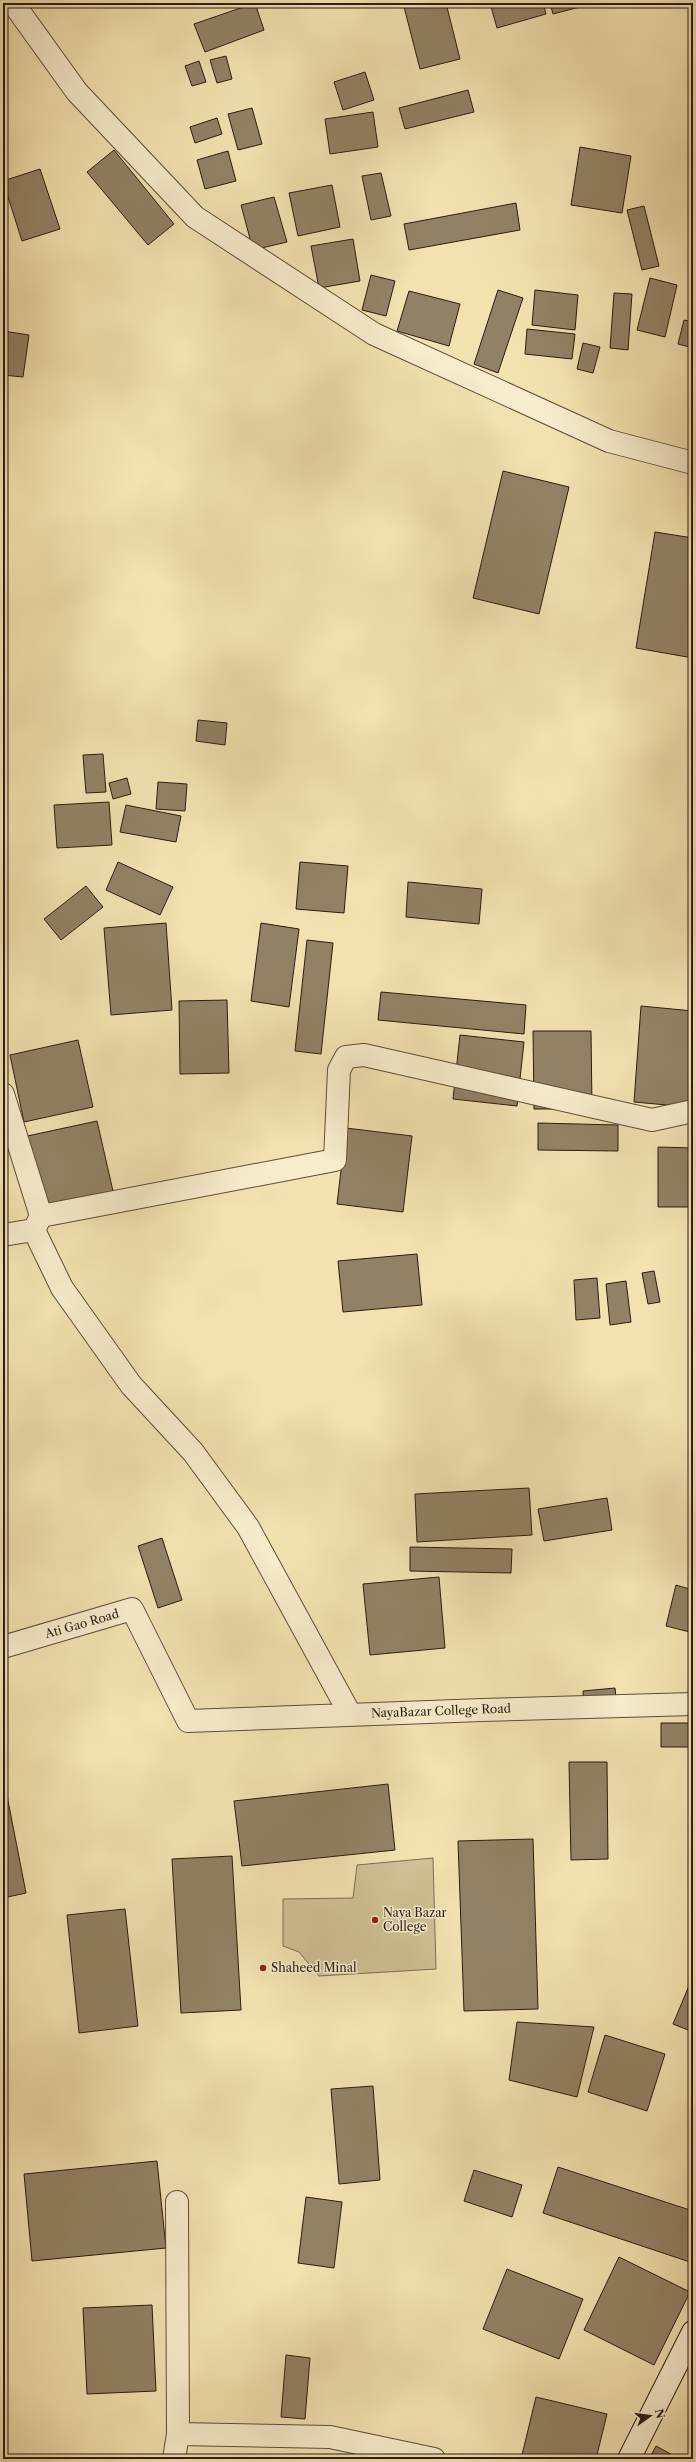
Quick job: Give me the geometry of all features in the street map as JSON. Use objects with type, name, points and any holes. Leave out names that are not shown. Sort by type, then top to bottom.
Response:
[{"type":"street","points":[[13,3],[77,92],[195,217],[374,334],[609,441],[693,463]]},
{"type":"street","points":[[3,1235],[38,1223],[335,1160],[339,1070],[346,1057],[364,1055],[652,1120],[693,1111]]},
{"type":"street","points":[[3,1094],[38,1223],[62,1288],[131,1385],[193,1452],[248,1527],[350,1714]]},
{"type":"street","name":"Ati Gao Road","points":[[3,1647],[132,1609],[188,1721]]},
{"type":"street","name":"NayaBazar College Road","points":[[188,1721],[350,1714],[693,1704]]},
{"type":"street","points":[[174,2459],[178,2434],[177,2202]]},
{"type":"street","points":[[629,2459],[693,2332]]},
{"type":"street","points":[[178,2434],[330,2437],[434,2459]]},
{"type":"shaded area","points":[[433,1858],[436,1969],[319,1976],[299,1952],[283,1946],[283,1899],[353,1898],[357,1865]]},
{"type":"building","points":[[255,3],[264,30],[205,52],[194,24]]},
{"type":"building","points":[[403,3],[446,3],[460,59],[420,69]]},
{"type":"building","points":[[490,3],[543,3],[546,14],[497,28]]},
{"type":"building","points":[[550,3],[595,3],[553,14]]},
{"type":"building","points":[[226,56],[232,79],[217,83],[210,60]]},
{"type":"building","points":[[199,61],[206,82],[192,86],[185,66]]},
{"type":"building","points":[[365,72],[374,100],[343,110],[334,82]]},
{"type":"building","points":[[468,90],[474,112],[405,129],[399,108]]},
{"type":"building","points":[[252,108],[262,144],[238,150],[228,114]]},
{"type":"building","points":[[373,112],[378,147],[330,154],[325,119]]},
{"type":"building","points":[[217,118],[222,134],[195,143],[190,127]]},
{"type":"building","points":[[580,147],[631,156],[622,213],[571,205]]},
{"type":"building","points":[[114,150],[174,224],[148,245],[87,172]]},
{"type":"building","points":[[228,151],[236,181],[205,189],[197,160]]},
{"type":"building","points":[[40,169],[60,229],[22,241],[3,181]]},
{"type":"building","points":[[381,173],[391,216],[371,220],[362,176]]},
{"type":"building","points":[[332,185],[340,227],[298,236],[289,193]]},
{"type":"building","points":[[274,197],[287,242],[253,250],[241,205]]},
{"type":"building","points":[[516,203],[520,230],[409,250],[404,224]]},
{"type":"building","points":[[644,206],[659,266],[642,270],[627,210]]},
{"type":"building","points":[[353,239],[360,281],[319,288],[311,246]]},
{"type":"building","points":[[371,275],[395,281],[386,316],[362,310]]},
{"type":"building","points":[[650,278],[677,285],[665,337],[637,330]]},
{"type":"building","points":[[498,290],[523,298],[498,373],[474,364]]},
{"type":"building","points":[[535,290],[578,295],[575,330],[532,325]]},
{"type":"building","points":[[409,291],[460,304],[449,346],[397,331]]},
{"type":"building","points":[[614,293],[632,294],[628,350],[610,348]]},
{"type":"building","points":[[684,320],[693,322],[693,348],[678,344]]},
{"type":"building","points":[[527,329],[575,334],[572,359],[525,354]]},
{"type":"building","points":[[3,331],[29,335],[23,377],[3,375]]},
{"type":"building","points":[[583,343],[600,347],[593,373],[577,369]]},
{"type":"building","points":[[503,471],[569,487],[539,614],[473,598]]},
{"type":"building","points":[[655,532],[693,538],[693,658],[636,648]]},
{"type":"building","points":[[198,720],[227,723],[225,745],[196,741]]},
{"type":"building","points":[[103,754],[106,792],[86,793],[83,755]]},
{"type":"building","points":[[127,778],[131,794],[113,799],[109,783]]},
{"type":"building","points":[[158,782],[187,784],[185,811],[156,809]]},
{"type":"building","points":[[109,802],[112,845],[57,848],[54,805]]},
{"type":"building","points":[[126,805],[181,816],[176,842],[120,832]]},
{"type":"building","points":[[118,862],[173,887],[160,915],[106,890]]},
{"type":"building","points":[[300,862],[348,866],[344,913],[296,909]]},
{"type":"building","points":[[408,882],[482,889],[479,924],[406,917]]},
{"type":"building","points":[[86,886],[103,907],[61,940],[44,919]]},
{"type":"building","points":[[166,923],[172,1010],[111,1015],[104,928]]},
{"type":"building","points":[[261,923],[299,929],[289,1007],[251,1001]]},
{"type":"building","points":[[307,940],[333,943],[321,1054],[295,1051]]},
{"type":"building","points":[[381,992],[526,1005],[524,1034],[378,1020]]},
{"type":"building","points":[[227,1000],[229,1073],[180,1074],[179,1001]]},
{"type":"building","points":[[641,1006],[693,1011],[693,1053],[689,1107],[634,1102]]},
{"type":"building","points":[[533,1031],[591,1031],[592,1109],[534,1109]]},
{"type":"building","points":[[460,1035],[524,1042],[517,1106],[453,1099]]},
{"type":"building","points":[[78,1040],[93,1107],[24,1122],[10,1055]]},
{"type":"building","points":[[97,1121],[113,1191],[34,1208],[18,1138]]},
{"type":"building","points":[[538,1123],[618,1125],[618,1151],[538,1150]]},
{"type":"building","points":[[346,1128],[412,1136],[403,1212],[337,1204]]},
{"type":"building","points":[[658,1147],[693,1148],[693,1207],[658,1207]]},
{"type":"building","points":[[417,1254],[422,1305],[343,1312],[338,1261]]},
{"type":"building","points":[[654,1271],[660,1302],[648,1304],[642,1273]]},
{"type":"building","points":[[597,1278],[600,1318],[576,1320],[574,1280]]},
{"type":"building","points":[[626,1281],[631,1322],[610,1325],[606,1284]]},
{"type":"building","points":[[529,1488],[532,1535],[417,1542],[415,1494]]},
{"type":"building","points":[[607,1498],[612,1530],[544,1541],[538,1509]]},
{"type":"building","points":[[162,1538],[182,1600],[158,1608],[138,1546]]},
{"type":"building","points":[[410,1547],[512,1549],[511,1573],[410,1571]]},
{"type":"building","points":[[439,1577],[445,1648],[370,1655],[363,1584]]},
{"type":"building","points":[[676,1585],[693,1590],[693,1620],[690,1632],[666,1626]]},
{"type":"building","points":[[615,1688],[617,1708],[584,1711],[583,1691]]},
{"type":"building","points":[[661,1723],[693,1723],[693,1747],[661,1747]]},
{"type":"building","points":[[569,1762],[607,1762],[608,1859],[571,1860]]},
{"type":"building","points":[[3,1775],[26,1893],[3,1898]]},
{"type":"building","points":[[388,1784],[395,1850],[242,1866],[234,1801]]},
{"type":"building","points":[[533,1839],[538,2009],[464,2011],[458,1841]]},
{"type":"building","points":[[232,1856],[241,2010],[181,2013],[172,1859]]},
{"type":"building","points":[[125,1909],[138,2026],[79,2033],[67,1915]]},
{"type":"building","points":[[691,1981],[693,1982],[693,2032],[673,2024]]},
{"type":"building","points":[[517,2022],[594,2027],[577,2097],[509,2080]]},
{"type":"building","points":[[605,2035],[665,2054],[647,2111],[588,2092]]},
{"type":"building","points":[[373,2086],[380,2180],[339,2184],[331,2089]]},
{"type":"building","points":[[157,2161],[166,2248],[32,2261],[24,2174]]},
{"type":"building","points":[[558,2167],[693,2211],[693,2263],[543,2213]]},
{"type":"building","points":[[474,2170],[522,2185],[512,2217],[464,2201]]},
{"type":"building","points":[[306,2197],[342,2202],[334,2268],[298,2263]]},
{"type":"building","points":[[619,2257],[690,2292],[654,2365],[584,2330]]},
{"type":"building","points":[[507,2269],[583,2299],[559,2359],[483,2329]]},
{"type":"building","points":[[152,2305],[156,2391],[87,2394],[83,2308]]},
{"type":"building","points":[[286,2355],[310,2358],[305,2419],[281,2417]]},
{"type":"building","points":[[536,2397],[607,2414],[596,2459],[537,2459],[522,2455]]},
{"type":"building","points":[[656,2446],[680,2459],[649,2459]]},
{"type":"building","points":[[97,2456],[142,2458],[142,2459],[97,2459]]},
{"type":"place","name":"Naya Bazar College","points":[[375,1920]]},
{"type":"place","name":"Shaheed Minal","points":[[263,1968]]}]
